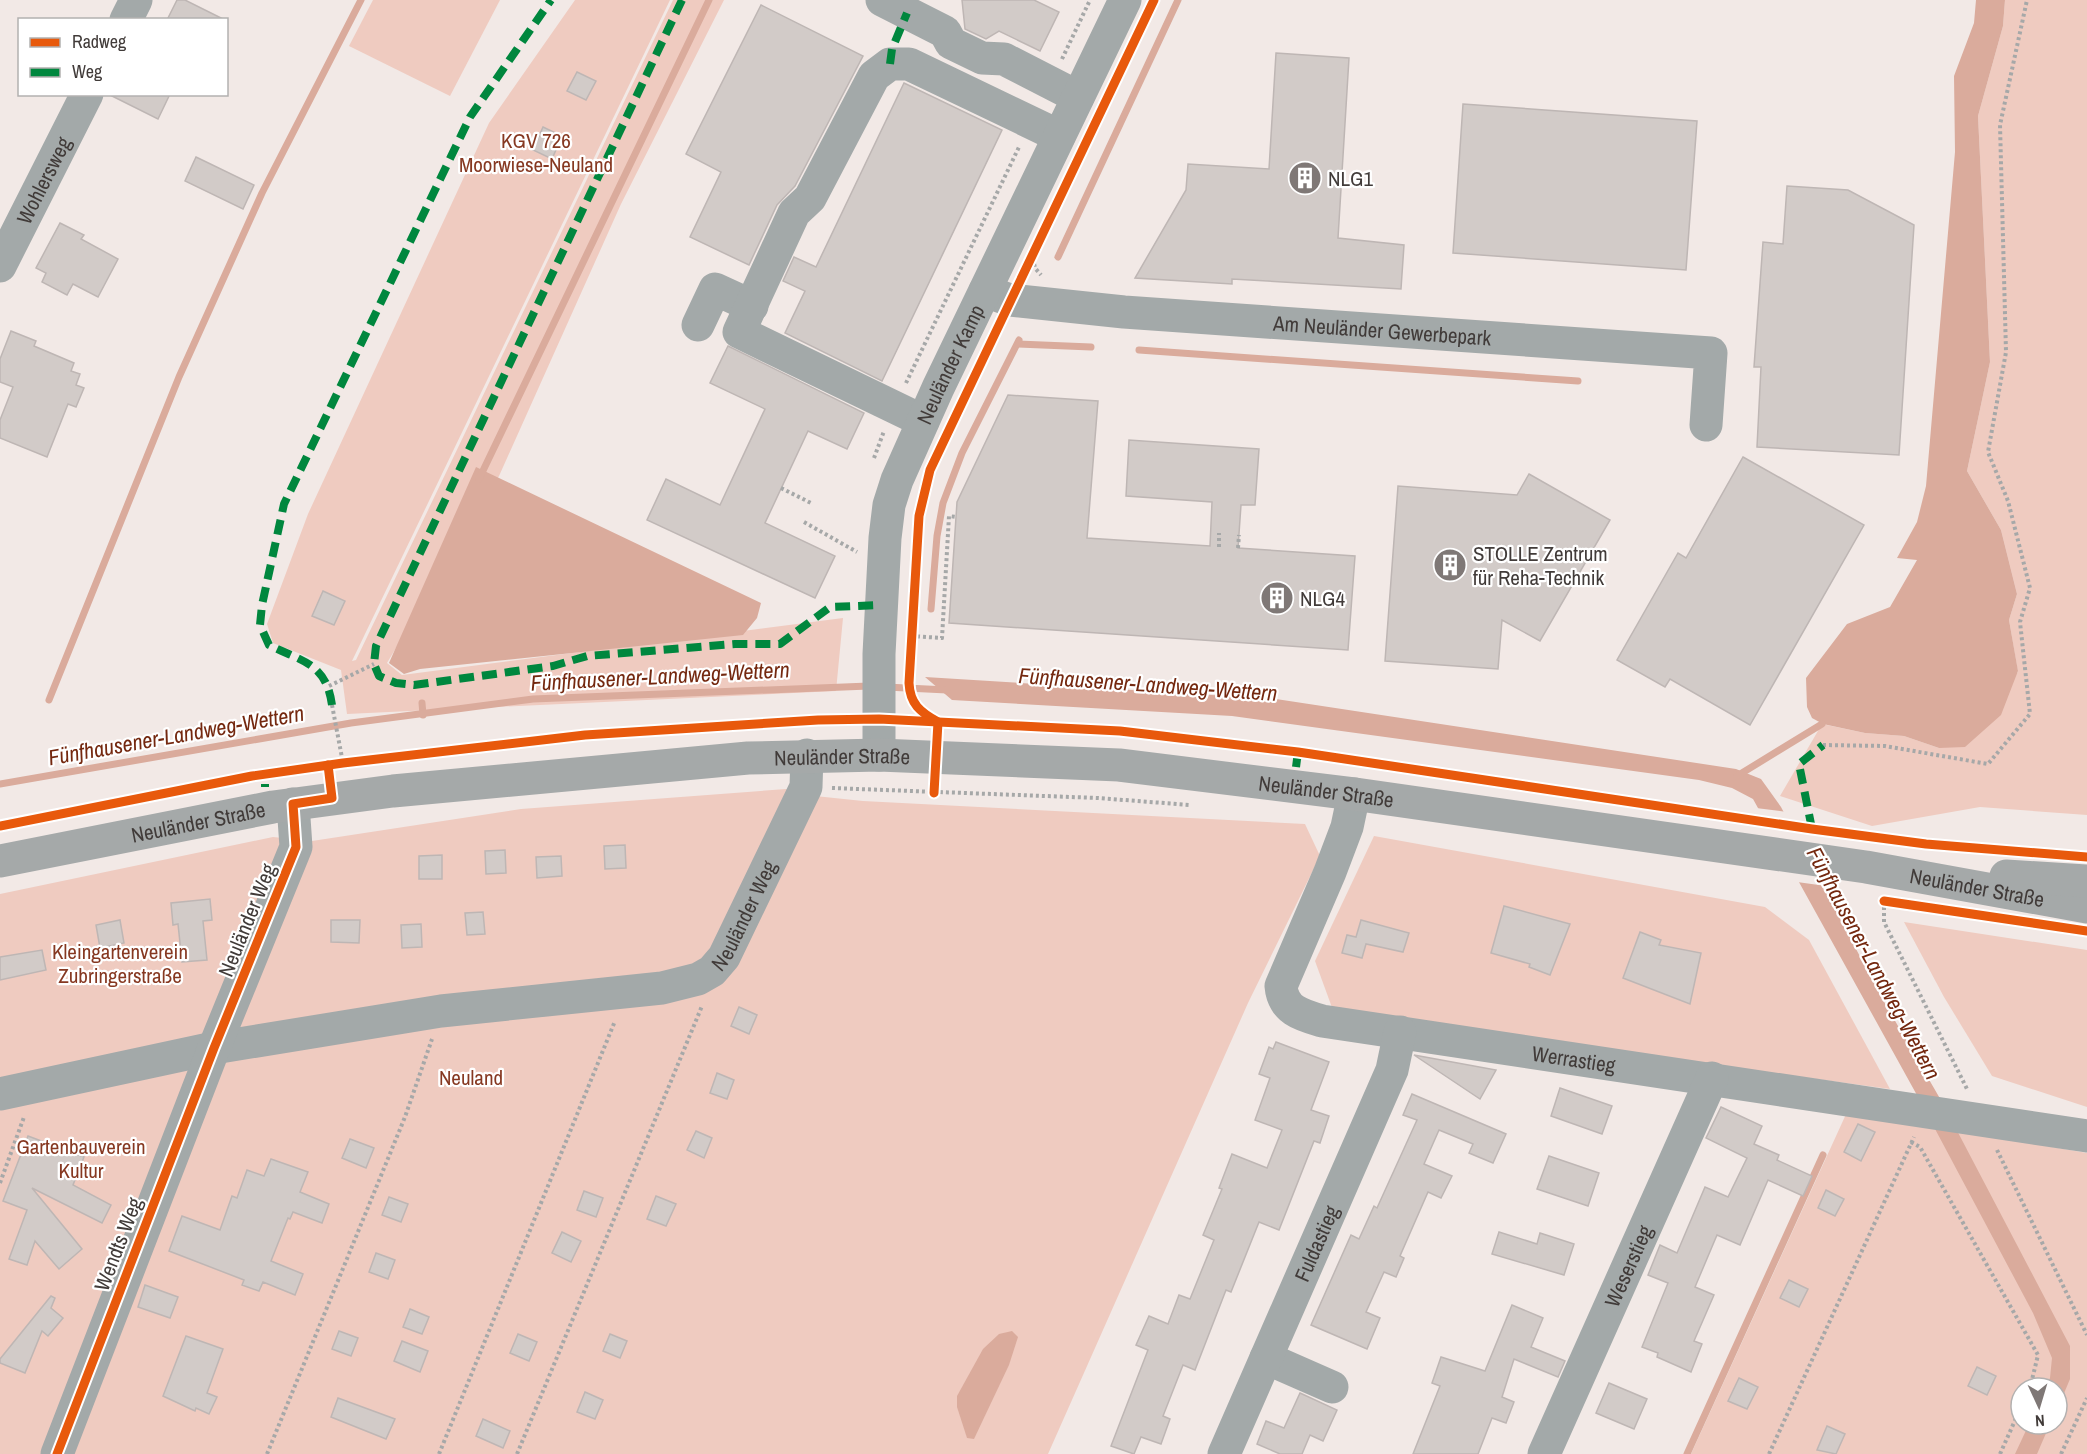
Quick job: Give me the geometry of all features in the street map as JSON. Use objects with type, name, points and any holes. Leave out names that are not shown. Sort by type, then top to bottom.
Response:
[{"type":"main road","name":"Neuländer Straße","points":[[0,861],[293,804],[393,791],[640,767],[807,771],[879,755],[1119,765],[1354,795],[1866,867],[2087,907]]},
{"type":"main road","name":"Neuländer Straße","points":[[1866,867],[2087,881]]},
{"type":"street","points":[[127,18],[136,0]]},
{"type":"street","points":[[882,0],[945,32],[951,43],[982,58],[1004,59],[1078,97]]},
{"type":"street","name":"Neuländer Kamp","points":[[879,755],[879,654],[885,538],[890,505],[923,421],[1125,0]]},
{"type":"street","points":[[923,421],[739,332],[794,213],[810,198],[874,76],[886,65],[909,64],[1059,136]]},
{"type":"street","name":"Wohlersweg","points":[[0,266],[86,96]]},
{"type":"street","points":[[698,325],[715,289],[752,306]]},
{"type":"street","name":"Am Neuländer Gewerbepark","points":[[985,291],[1010,300],[1124,312],[1711,353],[1706,425]]},
{"type":"street","name":"Neuländer Weg","points":[[12,1092],[214,1048],[441,1011],[681,985],[698,979],[712,971],[724,957],[807,771]]},
{"type":"street","name":"Werrastieg","points":[[1354,795],[1347,827],[1330,872],[1283,978],[1282,996],[1295,1012],[1310,1018],[2087,1136]]},
{"type":"street","name":"Neuländer Weg","points":[[214,1048],[296,847],[293,804]]},
{"type":"street","name":"Fuldastieg","points":[[1224,1454],[1392,1070],[1400,1032]]},
{"type":"street","name":"Wendts Weg","points":[[57,1454],[214,1048]]},
{"type":"street","name":"Weserstieg","points":[[1544,1454],[1712,1078]]},
{"type":"street","points":[[1266,1358],[1332,1387]]},
{"type":"path","points":[[1823,745],[1885,746],[1988,764],[2030,714],[2020,622],[2030,588],[2008,501],[1988,452],[2006,352],[2000,125],[2027,0]]},
{"type":"path","points":[[781,488],[813,504]]},
{"type":"path","points":[[911,636],[942,638],[949,516],[956,517]]},
{"type":"path","points":[[804,522],[860,553]]},
{"type":"path","points":[[1219,533],[1219,547]]},
{"type":"path","points":[[1238,548],[1239,535]]},
{"type":"path","points":[[329,686],[374,664]]},
{"type":"path","points":[[332,705],[343,763]]},
{"type":"path","points":[[807,771],[1098,798],[1200,805]]},
{"type":"path","points":[[1884,901],[1884,922],[1974,1119],[2087,1335]]},
{"type":"path","points":[[517,1454],[701,1008],[712,971]]},
{"type":"path","points":[[440,1454],[628,990]]},
{"type":"path","points":[[267,1454],[405,1117],[441,1011]]},
{"type":"path","points":[[0,1183],[24,1121],[12,1092]]},
{"type":"path","points":[[1769,1454],[1919,1128],[1922,1110]]},
{"type":"path","points":[[1911,1142],[1920,1147],[2038,1354],[2033,1376]]},
{"type":"path","points":[[2061,1454],[2087,1398]]},
{"type":"path","points":[[2000,1454],[2009,1434]]},
{"type":"green space","points":[[373,0],[500,0],[450,96],[349,46]]},
{"type":"green space","name":"KGV 726 Moorwiese-Neuland","points":[[575,0],[670,0],[352,661],[356,660],[673,0],[724,0],[621,204],[499,476],[387,663],[402,675],[843,618],[836,691],[347,714],[341,670],[273,643],[267,624],[308,514],[489,123]]},
{"type":"green space","points":[[2005,0],[2087,0],[2087,815],[1980,807],[1872,826],[1780,796],[1822,724],[1865,733],[1904,736],[1939,748],[2018,672],[2009,620],[2017,594],[2001,530],[1967,471],[1990,362],[1978,116],[2003,26]]},
{"type":"green space","points":[[786,789],[815,796],[863,801],[1305,824],[1320,856],[1248,1003],[1048,1454],[0,1454],[0,894],[273,837],[312,841],[521,809]]},
{"type":"green space","points":[[1374,836],[1765,907],[1809,940],[1890,1089],[1334,1013],[1315,961]]},
{"type":"green space","points":[[1904,922],[2087,950],[2087,1107],[1992,1076],[1944,997]]},
{"type":"green space","points":[[1847,1112],[2087,1153],[2087,1454],[1691,1454]]},
{"type":"shaded area","points":[[1976,0],[2005,0],[2003,26],[1978,116],[1990,362],[1967,471],[2001,530],[2017,594],[2009,620],[2018,671],[2001,715],[1965,747],[1939,748],[1904,736],[1865,733],[1823,724],[1812,718],[1807,707],[1806,678],[1847,624],[1890,607],[1917,560],[1897,558],[1917,522],[1926,486],[1955,152],[1954,76],[1974,23]]},
{"type":"shaded area","points":[[476,467],[761,603],[757,618],[743,635],[420,669],[404,674],[389,663]]},
{"type":"shaded area","points":[[925,677],[1276,699],[1736,769],[1761,779],[1781,807],[1883,1000],[1942,1102],[2070,1346],[2069,1381],[2069,1376],[2050,1376],[2052,1358],[2033,1313],[1918,1097],[1753,799],[1732,788],[1699,780],[1232,716],[952,700]]},
{"type":"shaded area","points":[[1012,1331],[1018,1337],[1009,1365],[974,1439],[967,1438],[957,1407],[957,1396],[983,1349],[999,1334]]},
{"type":"shaded area","points":[[2023,1436],[2045,1436],[2037,1454],[2015,1454]]},
{"type":"pier","points":[[1756,808],[1787,812],[1826,886],[1797,882]]},
{"type":"building","points":[[177,0],[185,0],[221,18],[168,18]]},
{"type":"building","points":[[962,0],[1034,0],[1059,12],[1040,51],[999,31],[986,39],[965,29]]},
{"type":"building","points":[[761,5],[863,56],[795,186],[777,205],[749,265],[690,237],[721,172],[686,154]]},
{"type":"building","name":"NLG1","points":[[1276,53],[1349,58],[1338,238],[1404,245],[1401,289],[1232,279],[1232,284],[1135,278],[1186,190],[1188,164],[1269,169]]},
{"type":"building","points":[[577,72],[596,81],[586,100],[567,91]]},
{"type":"building","points":[[904,83],[1002,130],[882,381],[785,333],[805,291],[783,281],[794,257],[816,267]]},
{"type":"building","points":[[112,96],[169,96],[158,119]]},
{"type":"building","points":[[1463,104],[1697,121],[1686,270],[1453,253]]},
{"type":"building","points":[[543,127],[562,136],[552,159],[533,150]]},
{"type":"building","points":[[196,157],[254,185],[243,209],[185,181]]},
{"type":"building","points":[[1787,186],[1848,190],[1914,225],[1899,455],[1757,447],[1761,367],[1754,367],[1763,242],[1783,244]]},
{"type":"building","points":[[60,223],[84,235],[81,239],[118,259],[98,297],[73,284],[67,295],[42,282],[46,273],[36,268]]},
{"type":"building","points":[[11,331],[36,341],[34,346],[74,363],[71,371],[80,374],[76,385],[84,388],[76,407],[68,404],[47,457],[0,438],[0,420],[13,387],[0,382],[0,359]]},
{"type":"building","points":[[728,346],[864,413],[847,449],[808,431],[765,523],[835,556],[815,598],[647,520],[666,479],[720,505],[765,409],[710,383]]},
{"type":"building","points":[[1008,395],[1098,401],[1087,538],[1210,546],[1212,502],[1126,496],[1129,440],[1259,449],[1255,505],[1241,505],[1238,548],[1355,556],[1348,650],[949,623],[957,502]]},
{"type":"building","points":[[1743,457],[1864,525],[1750,725],[1670,679],[1665,687],[1617,660],[1678,553],[1686,558]]},
{"type":"building","name":"STOLLE Zentrum für Reha-Technik","points":[[1529,474],[1610,520],[1540,641],[1502,620],[1498,669],[1385,661],[1398,486],[1517,495]]},
{"type":"building","points":[[323,591],[345,601],[334,625],[312,616]]},
{"type":"building","points":[[625,845],[626,868],[605,869],[604,846]]},
{"type":"building","points":[[505,850],[506,873],[486,874],[485,851]]},
{"type":"building","points":[[442,855],[442,879],[419,879],[419,856]]},
{"type":"building","points":[[561,856],[562,876],[537,878],[536,857]]},
{"type":"building","points":[[210,899],[212,920],[203,921],[207,960],[182,962],[178,924],[173,925],[171,903]]},
{"type":"building","points":[[1504,906],[1570,924],[1550,975],[1529,967],[1530,964],[1491,953]]},
{"type":"building","points":[[483,912],[485,934],[467,935],[465,913]]},
{"type":"building","points":[[120,920],[124,943],[100,948],[96,925]]},
{"type":"building","points":[[331,920],[360,920],[359,943],[331,942]]},
{"type":"building","points":[[1361,920],[1409,933],[1403,952],[1366,944],[1362,958],[1342,953],[1347,935],[1356,937]]},
{"type":"building","points":[[421,924],[422,947],[402,948],[401,925]]},
{"type":"building","points":[[1640,932],[1661,940],[1659,945],[1701,953],[1690,1004],[1623,978]]},
{"type":"building","points":[[42,950],[46,970],[0,980],[0,957]]},
{"type":"building","points":[[739,1007],[757,1015],[749,1034],[731,1026]]},
{"type":"building","points":[[1276,1042],[1329,1062],[1311,1110],[1329,1116],[1320,1143],[1314,1141],[1279,1230],[1259,1222],[1231,1292],[1226,1290],[1195,1370],[1183,1365],[1163,1416],[1170,1419],[1161,1444],[1141,1437],[1134,1454],[1111,1446],[1148,1350],[1136,1345],[1149,1316],[1168,1324],[1179,1295],[1190,1299],[1214,1240],[1203,1235],[1222,1189],[1219,1188],[1232,1154],[1267,1168],[1282,1130],[1255,1120],[1270,1078],[1259,1074],[1269,1047],[1273,1049]]},
{"type":"building","points":[[1414,1055],[1496,1070],[1480,1099]]},
{"type":"building","points":[[717,1073],[734,1080],[727,1099],[710,1093]]},
{"type":"building","points":[[1560,1088],[1612,1106],[1602,1134],[1551,1116]]},
{"type":"building","points":[[1412,1094],[1506,1134],[1493,1163],[1469,1153],[1473,1144],[1439,1130],[1424,1164],[1452,1176],[1441,1198],[1428,1192],[1400,1256],[1404,1258],[1396,1277],[1384,1272],[1366,1312],[1380,1318],[1367,1349],[1311,1325],[1351,1235],[1359,1239],[1374,1206],[1377,1208],[1417,1120],[1403,1115]]},
{"type":"building","points":[[1721,1107],[1762,1126],[1754,1144],[1779,1155],[1777,1160],[1812,1176],[1803,1196],[1768,1180],[1740,1245],[1717,1235],[1695,1287],[1714,1295],[1694,1341],[1702,1344],[1691,1372],[1657,1357],[1658,1353],[1642,1347],[1668,1283],[1648,1275],[1660,1245],[1677,1253],[1705,1187],[1728,1197],[1747,1158],[1706,1138]]},
{"type":"building","points":[[1858,1124],[1875,1132],[1861,1161],[1844,1152]]},
{"type":"building","points":[[696,1131],[712,1138],[704,1158],[687,1150]]},
{"type":"building","points":[[28,1136],[84,1157],[73,1185],[111,1205],[102,1223],[32,1188],[82,1249],[59,1269],[35,1241],[27,1265],[9,1259],[27,1210],[3,1201]]},
{"type":"building","points":[[350,1139],[374,1148],[366,1168],[342,1158]]},
{"type":"building","points":[[1549,1156],[1599,1173],[1588,1206],[1537,1189]]},
{"type":"building","points":[[271,1159],[308,1172],[300,1192],[329,1204],[322,1223],[293,1212],[290,1219],[288,1218],[271,1261],[303,1274],[295,1295],[263,1282],[259,1291],[242,1285],[244,1280],[169,1251],[182,1216],[220,1230],[232,1196],[237,1198],[247,1170],[264,1176]]},
{"type":"building","points":[[1826,1190],[1844,1199],[1835,1216],[1818,1208]]},
{"type":"building","points":[[584,1191],[603,1198],[596,1217],[577,1210]]},
{"type":"building","points":[[656,1196],[676,1204],[666,1226],[647,1219]]},
{"type":"building","points":[[389,1197],[408,1204],[401,1222],[382,1215]]},
{"type":"building","points":[[562,1232],[581,1241],[571,1262],[552,1253]]},
{"type":"building","points":[[1499,1232],[1537,1244],[1540,1233],[1574,1244],[1564,1275],[1492,1254]]},
{"type":"building","points":[[376,1253],[395,1260],[388,1279],[369,1272]]},
{"type":"building","points":[[1789,1280],[1808,1289],[1799,1307],[1780,1298]]},
{"type":"building","points":[[145,1285],[178,1297],[170,1318],[138,1307]]},
{"type":"building","points":[[51,1296],[55,1298],[51,1308],[63,1318],[48,1336],[42,1331],[25,1373],[0,1363],[0,1359]]},
{"type":"building","points":[[1512,1305],[1543,1318],[1531,1347],[1565,1361],[1558,1377],[1514,1359],[1502,1397],[1514,1402],[1506,1423],[1492,1418],[1478,1454],[1413,1454],[1440,1386],[1432,1383],[1441,1357],[1485,1371]]},
{"type":"building","points":[[410,1309],[429,1317],[422,1334],[403,1327]]},
{"type":"building","points":[[339,1331],[358,1338],[351,1356],[332,1349]]},
{"type":"building","points":[[518,1334],[537,1342],[529,1361],[510,1353]]},
{"type":"building","points":[[610,1334],[627,1341],[620,1358],[603,1351]]},
{"type":"building","points":[[186,1336],[223,1349],[207,1393],[217,1397],[209,1414],[196,1408],[195,1411],[163,1396]]},
{"type":"building","points":[[402,1341],[428,1351],[420,1372],[394,1361]]},
{"type":"building","points":[[1977,1367],[1996,1376],[1987,1395],[1968,1386]]},
{"type":"building","points":[[1739,1378],[1758,1387],[1747,1409],[1728,1401]]},
{"type":"building","points":[[1609,1383],[1647,1399],[1634,1429],[1596,1413]]},
{"type":"building","points":[[585,1392],[603,1400],[595,1419],[577,1412]]},
{"type":"building","points":[[1300,1393],[1337,1410],[1323,1441],[1310,1435],[1302,1454],[1280,1454],[1257,1444],[1266,1421],[1284,1428]]},
{"type":"building","points":[[338,1398],[395,1419],[386,1439],[331,1417]]},
{"type":"building","points":[[483,1419],[510,1431],[503,1448],[476,1436]]},
{"type":"building","points":[[1827,1426],[1845,1434],[1836,1454],[1817,1450]]},
{"type":"waterway","points":[[49,700],[179,377],[262,193],[361,0]]},
{"type":"waterway","points":[[479,479],[709,0]]},
{"type":"waterway","points":[[1058,257],[1178,0]]},
{"type":"waterway","points":[[931,609],[937,536],[943,503],[962,453],[1019,340]]},
{"type":"waterway","points":[[1018,344],[1091,347]]},
{"type":"waterway","points":[[1139,350],[1578,381]]},
{"type":"waterway","name":"Fünfhausener-Landweg-Wettern","points":[[0,784],[351,723],[533,699],[869,686]]},
{"type":"waterway","name":"Fünfhausener-Landweg-Wettern","points":[[886,687],[947,690]]},
{"type":"waterway","points":[[422,703],[423,715]]},
{"type":"waterway","points":[[1737,776],[1822,724]]},
{"type":"waterway","points":[[1687,1454],[1823,1155]]},
{"type":"marked path","points":[[332,705],[329,691],[318,672],[302,660],[269,645],[260,625],[262,605],[284,504],[470,117],[551,0]]},
{"type":"marked path","points":[[682,0],[376,646],[374,664],[379,676],[396,683],[414,685],[553,666],[587,656],[735,644],[780,644],[830,607],[881,605]]},
{"type":"marked path","points":[[890,64],[892,49],[907,13]]},
{"type":"marked path","points":[[1812,829],[1799,764],[1823,745]]},
{"type":"marked path","points":[[1296,767],[1298,752]]},
{"type":"cycle path","points":[[934,793],[938,722],[917,707],[911,697],[909,683],[919,516],[930,470],[1154,0]]},
{"type":"cycle path","points":[[0,826],[252,776],[343,763],[585,735],[818,720],[879,719],[1120,731],[1298,752],[1926,844],[2087,857]]},
{"type":"cycle path","points":[[57,1454],[214,1048],[296,847],[293,804],[332,798],[328,765]]},
{"type":"cycle path","points":[[1884,901],[2087,931]]},
{"type":"place","name":"NLG1","points":[[1305,178]]},
{"type":"place","name":"STOLLE Zentrum für Reha-Technik","points":[[1450,565]]},
{"type":"place","name":"NLG4","points":[[1277,598]]},
{"type":"park label","name":"Kleingartenverein Zubringerstraße","points":[[120,963]]},
{"type":"park label","name":"Neuland","points":[[471,1077]]},
{"type":"park label","name":"Gartenbauverein Kultur","points":[[81,1158]]}]
